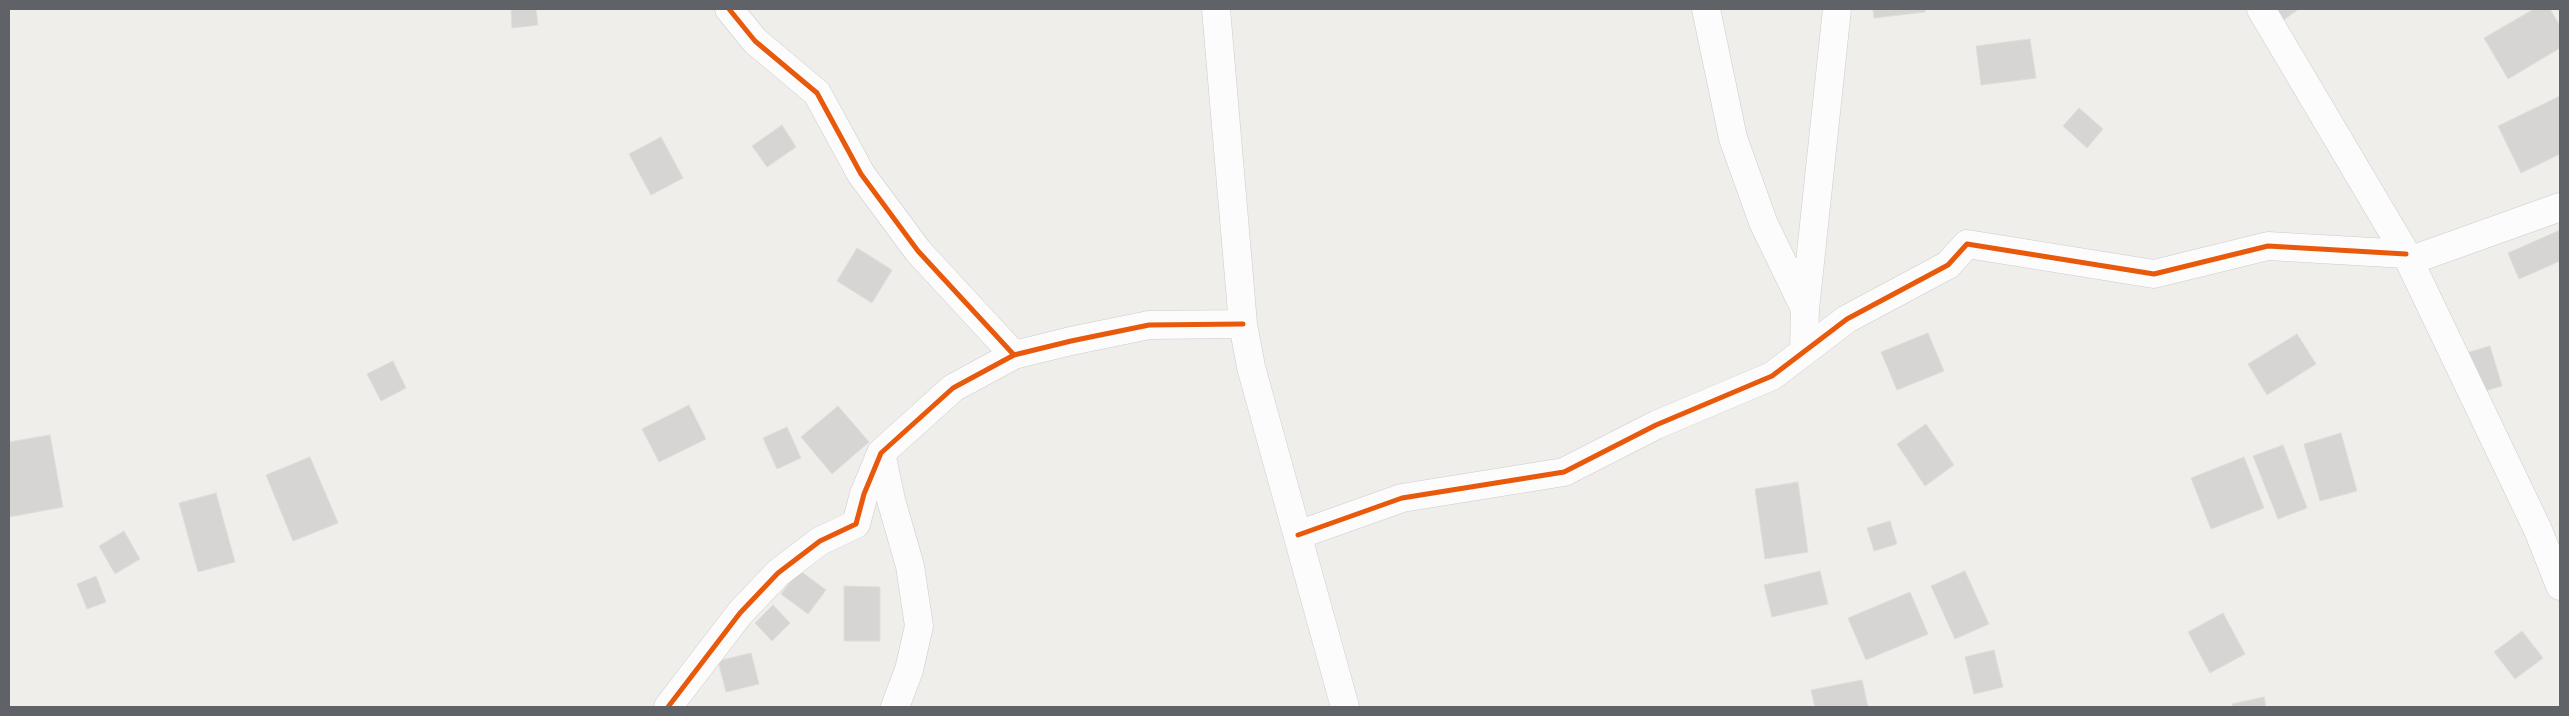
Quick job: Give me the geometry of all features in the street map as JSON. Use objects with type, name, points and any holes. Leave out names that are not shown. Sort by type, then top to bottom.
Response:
[{"type":"street","points":[[729,9],[755,40],[817,93],[861,174],[912,243],[1014,355]]},
{"type":"street","points":[[1216,9],[1243,324],[1252,366],[1345,707]]},
{"type":"street","points":[[1706,9],[1733,138],[1763,222],[1805,309]]},
{"type":"street","points":[[1804,351],[1805,309],[1837,9]]},
{"type":"street","points":[[2260,9],[2407,258],[2538,530],[2560,586]]},
{"type":"street","points":[[1298,535],[1402,498],[1564,472],[1656,426],[1772,376],[1847,319],[1948,265],[1967,244],[2154,274],[2268,246],[2407,258],[2560,207]]},
{"type":"street","points":[[668,707],[740,613],[778,574],[820,541],[856,524],[864,494],[881,453],[953,388],[1014,355],[1150,325],[1243,324]]},
{"type":"street","points":[[881,453],[890,500],[910,566],[919,626],[909,670],[895,707]]},
{"type":"building","points":[[511,9],[536,9],[538,25],[512,28]]},
{"type":"building","points":[[1873,9],[1925,9],[1925,12],[1874,18]]},
{"type":"building","points":[[2268,9],[2299,9],[2279,23]]},
{"type":"building","points":[[2534,9],[2550,9],[2560,26],[2560,48],[2508,79],[2484,38]]},
{"type":"building","points":[[2030,39],[2036,78],[1981,85],[1976,46]]},
{"type":"building","points":[[2560,96],[2560,154],[2521,173],[2498,126]]},
{"type":"building","points":[[2079,108],[2103,129],[2087,148],[2063,126]]},
{"type":"building","points":[[782,125],[796,147],[767,167],[752,146]]},
{"type":"building","points":[[661,137],[683,178],[651,195],[629,154]]},
{"type":"building","points":[[2560,230],[2560,261],[2519,279],[2508,253]]},
{"type":"building","points":[[857,248],[892,270],[872,303],[837,281]]},
{"type":"building","points":[[1928,333],[1944,371],[1897,390],[1881,352]]},
{"type":"building","points":[[2297,334],[2316,364],[2267,395],[2248,364]]},
{"type":"building","points":[[2490,346],[2502,386],[2478,393],[2466,353]]},
{"type":"building","points":[[393,361],[406,388],[381,401],[367,374]]},
{"type":"building","points":[[689,405],[706,439],[659,462],[642,429]]},
{"type":"building","points":[[838,406],[869,442],[832,474],[801,437]]},
{"type":"building","points":[[1926,424],[1954,465],[1925,486],[1897,444]]},
{"type":"building","points":[[787,427],[801,458],[777,469],[763,438]]},
{"type":"building","points":[[2341,433],[2357,491],[2320,501],[2304,444]]},
{"type":"building","points":[[50,435],[63,507],[9,517],[9,442]]},
{"type":"building","points":[[2283,445],[2307,508],[2278,519],[2253,456]]},
{"type":"building","points":[[310,457],[338,523],[293,541],[266,475]]},
{"type":"building","points":[[2244,457],[2264,508],[2211,529],[2191,478]]},
{"type":"building","points":[[1798,482],[1808,552],[1765,559],[1755,489]]},
{"type":"building","points":[[216,493],[235,562],[198,572],[179,503]]},
{"type":"building","points":[[1890,521],[1897,544],[1874,551],[1867,528]]},
{"type":"building","points":[[124,531],[140,559],[115,574],[99,546]]},
{"type":"building","points":[[799,570],[826,590],[808,614],[781,594]]},
{"type":"building","points":[[1820,571],[1828,604],[1772,617],[1764,585]]},
{"type":"building","points":[[1965,571],[1989,624],[1955,639],[1931,586]]},
{"type":"building","points":[[96,576],[106,602],[87,609],[77,584]]},
{"type":"building","points":[[844,586],[880,587],[880,641],[844,641]]},
{"type":"building","points":[[1910,592],[1928,634],[1866,660],[1848,618]]},
{"type":"building","points":[[773,605],[790,623],[772,641],[755,623]]},
{"type":"building","points":[[2223,613],[2245,654],[2210,673],[2188,632]]},
{"type":"building","points":[[2522,631],[2543,658],[2515,679],[2494,652]]},
{"type":"building","points":[[1994,650],[2003,687],[1974,694],[1965,657]]},
{"type":"building","points":[[751,653],[759,684],[726,692],[718,661]]},
{"type":"building","points":[[1862,680],[1868,707],[1815,707],[1811,690]]},
{"type":"building","points":[[2264,697],[2266,707],[2233,707],[2232,704]]},
{"type":"cycle path","points":[[729,9],[755,41],[817,93],[861,174],[918,251],[1014,355]]},
{"type":"cycle path","points":[[1298,535],[1402,498],[1564,472],[1656,425],[1772,376],[1847,319],[1948,265],[1967,244],[2154,274],[2268,246],[2406,254]]},
{"type":"cycle path","points":[[668,707],[740,613],[778,573],[820,541],[856,524],[864,494],[881,453],[953,388],[1014,355],[1071,341],[1149,325],[1243,324]]}]
